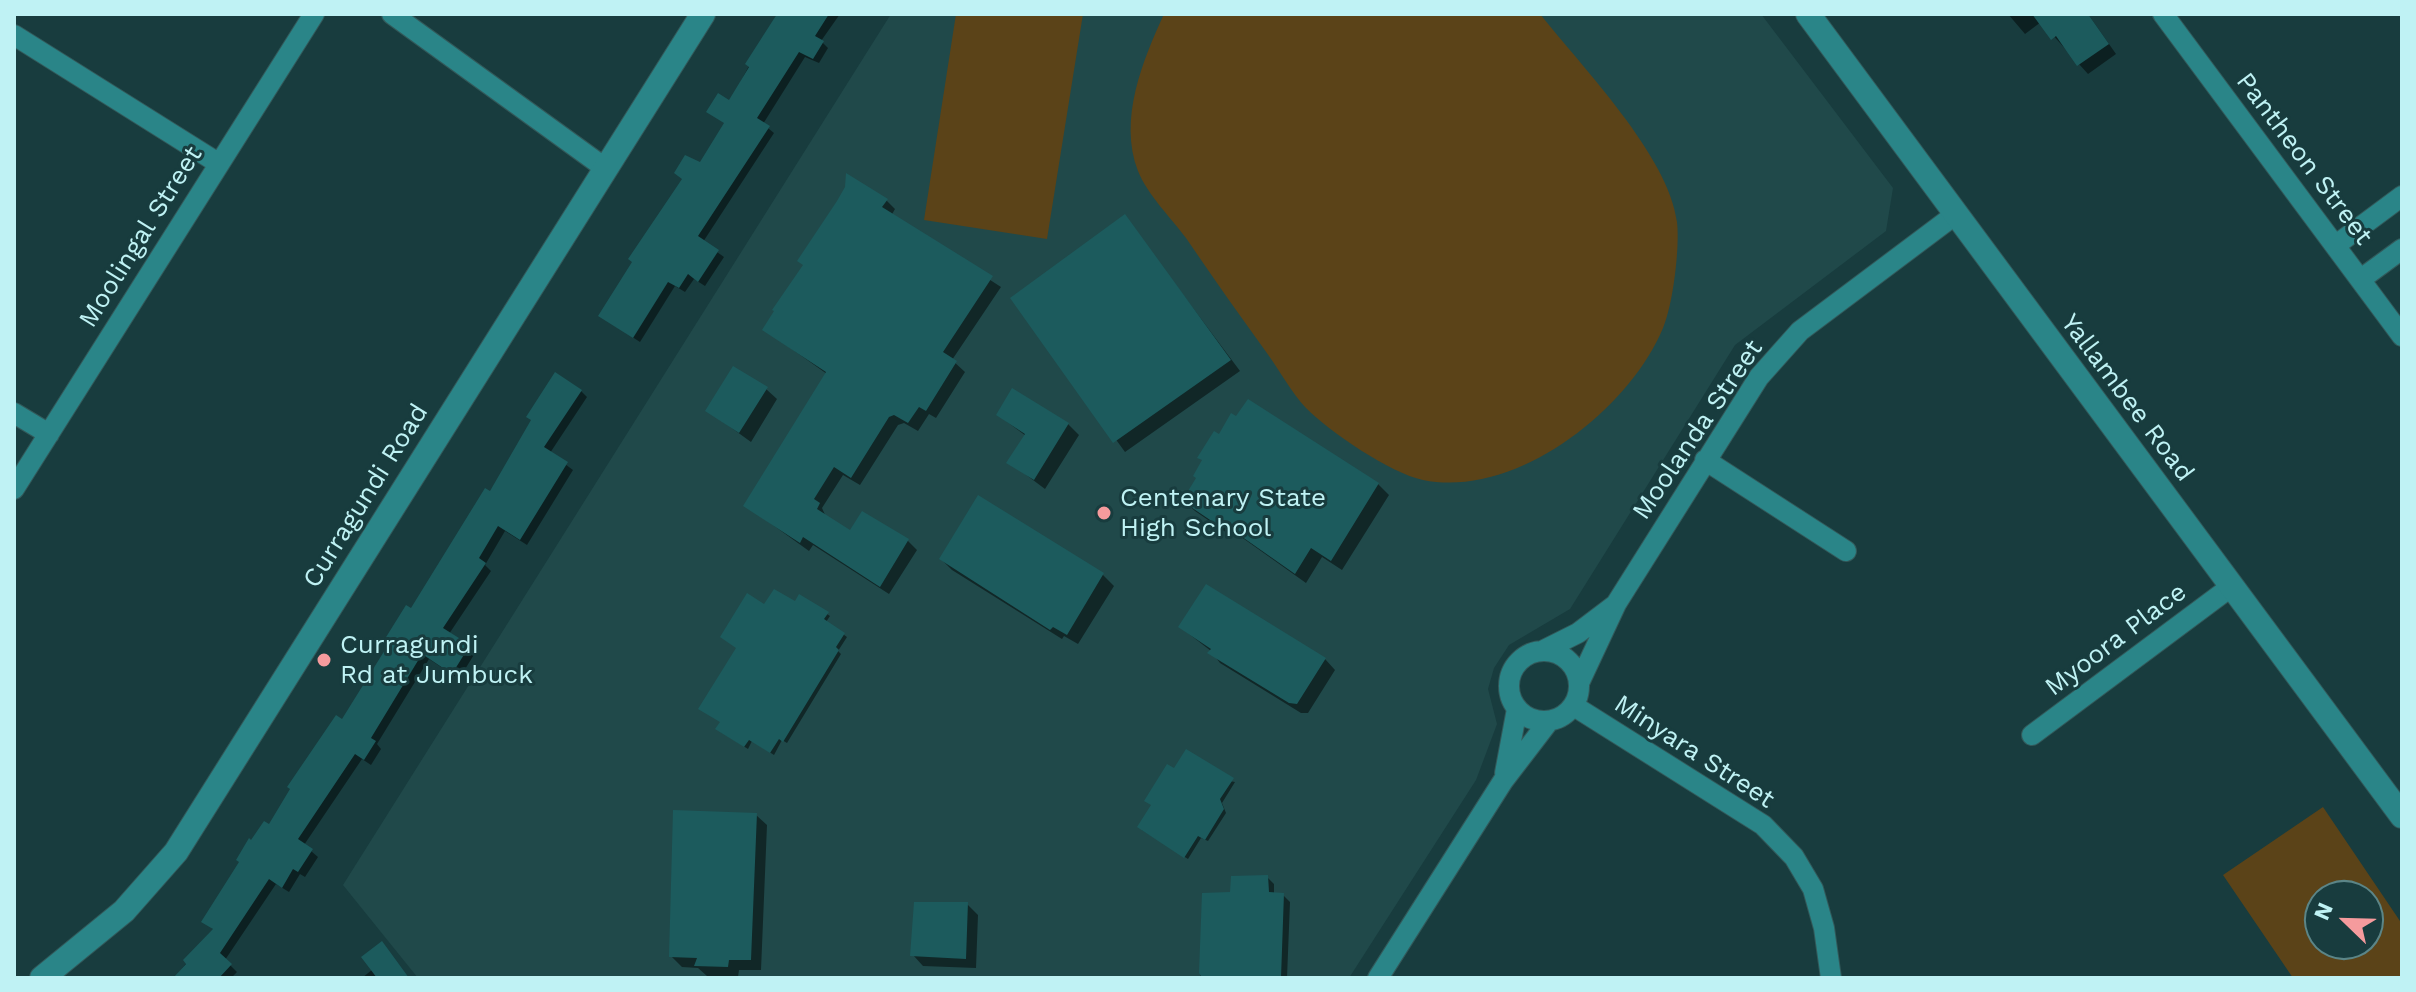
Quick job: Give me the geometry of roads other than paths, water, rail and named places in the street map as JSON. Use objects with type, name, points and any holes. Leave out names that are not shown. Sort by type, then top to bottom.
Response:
[{"type":"street","name":"Moolingal Street","points":[[14,489],[314,14]]},
{"type":"street","points":[[392,14],[605,168]]},
{"type":"street","name":"Curragundi Road","points":[[42,978],[124,911],[176,852],[703,14]]},
{"type":"street","name":"Yallambee Road","points":[[1808,14],[2402,816]]},
{"type":"street","name":"Pantheon Street","points":[[2163,14],[2402,336]]},
{"type":"street","points":[[14,35],[218,163]]},
{"type":"street","points":[[2336,245],[2402,196]]},
{"type":"street","name":"Moolanda Street","points":[[1579,683],[1616,604],[1759,377],[1800,331],[1956,214]]},
{"type":"street","points":[[2361,279],[2402,249]]},
{"type":"street","points":[[14,413],[49,434]]},
{"type":"street","points":[[1705,460],[1846,551]]},
{"type":"street","name":"Myoora Place","points":[[2032,735],[2232,586]]},
{"type":"street","name":"Moolanda Street","points":[[1544,650],[1578,633],[1616,604]]},
{"type":"street","points":[[1378,978],[1503,781],[1549,721],[1574,706],[1579,683],[1573,666],[1566,658],[1544,650],[1531,653],[1514,667],[1508,688],[1517,709],[1526,717],[1549,721]]},
{"type":"street","name":"Minyara Street","points":[[1574,706],[1763,825],[1794,857],[1813,889],[1824,928],[1831,978]]},
{"type":"street","points":[[1503,781],[1517,709]]},
{"type":"place","name":"Centenary State High School","points":[[1104,513]]},
{"type":"place","name":"Curragundi Rd at Jumbuck","points":[[324,660]]}]
